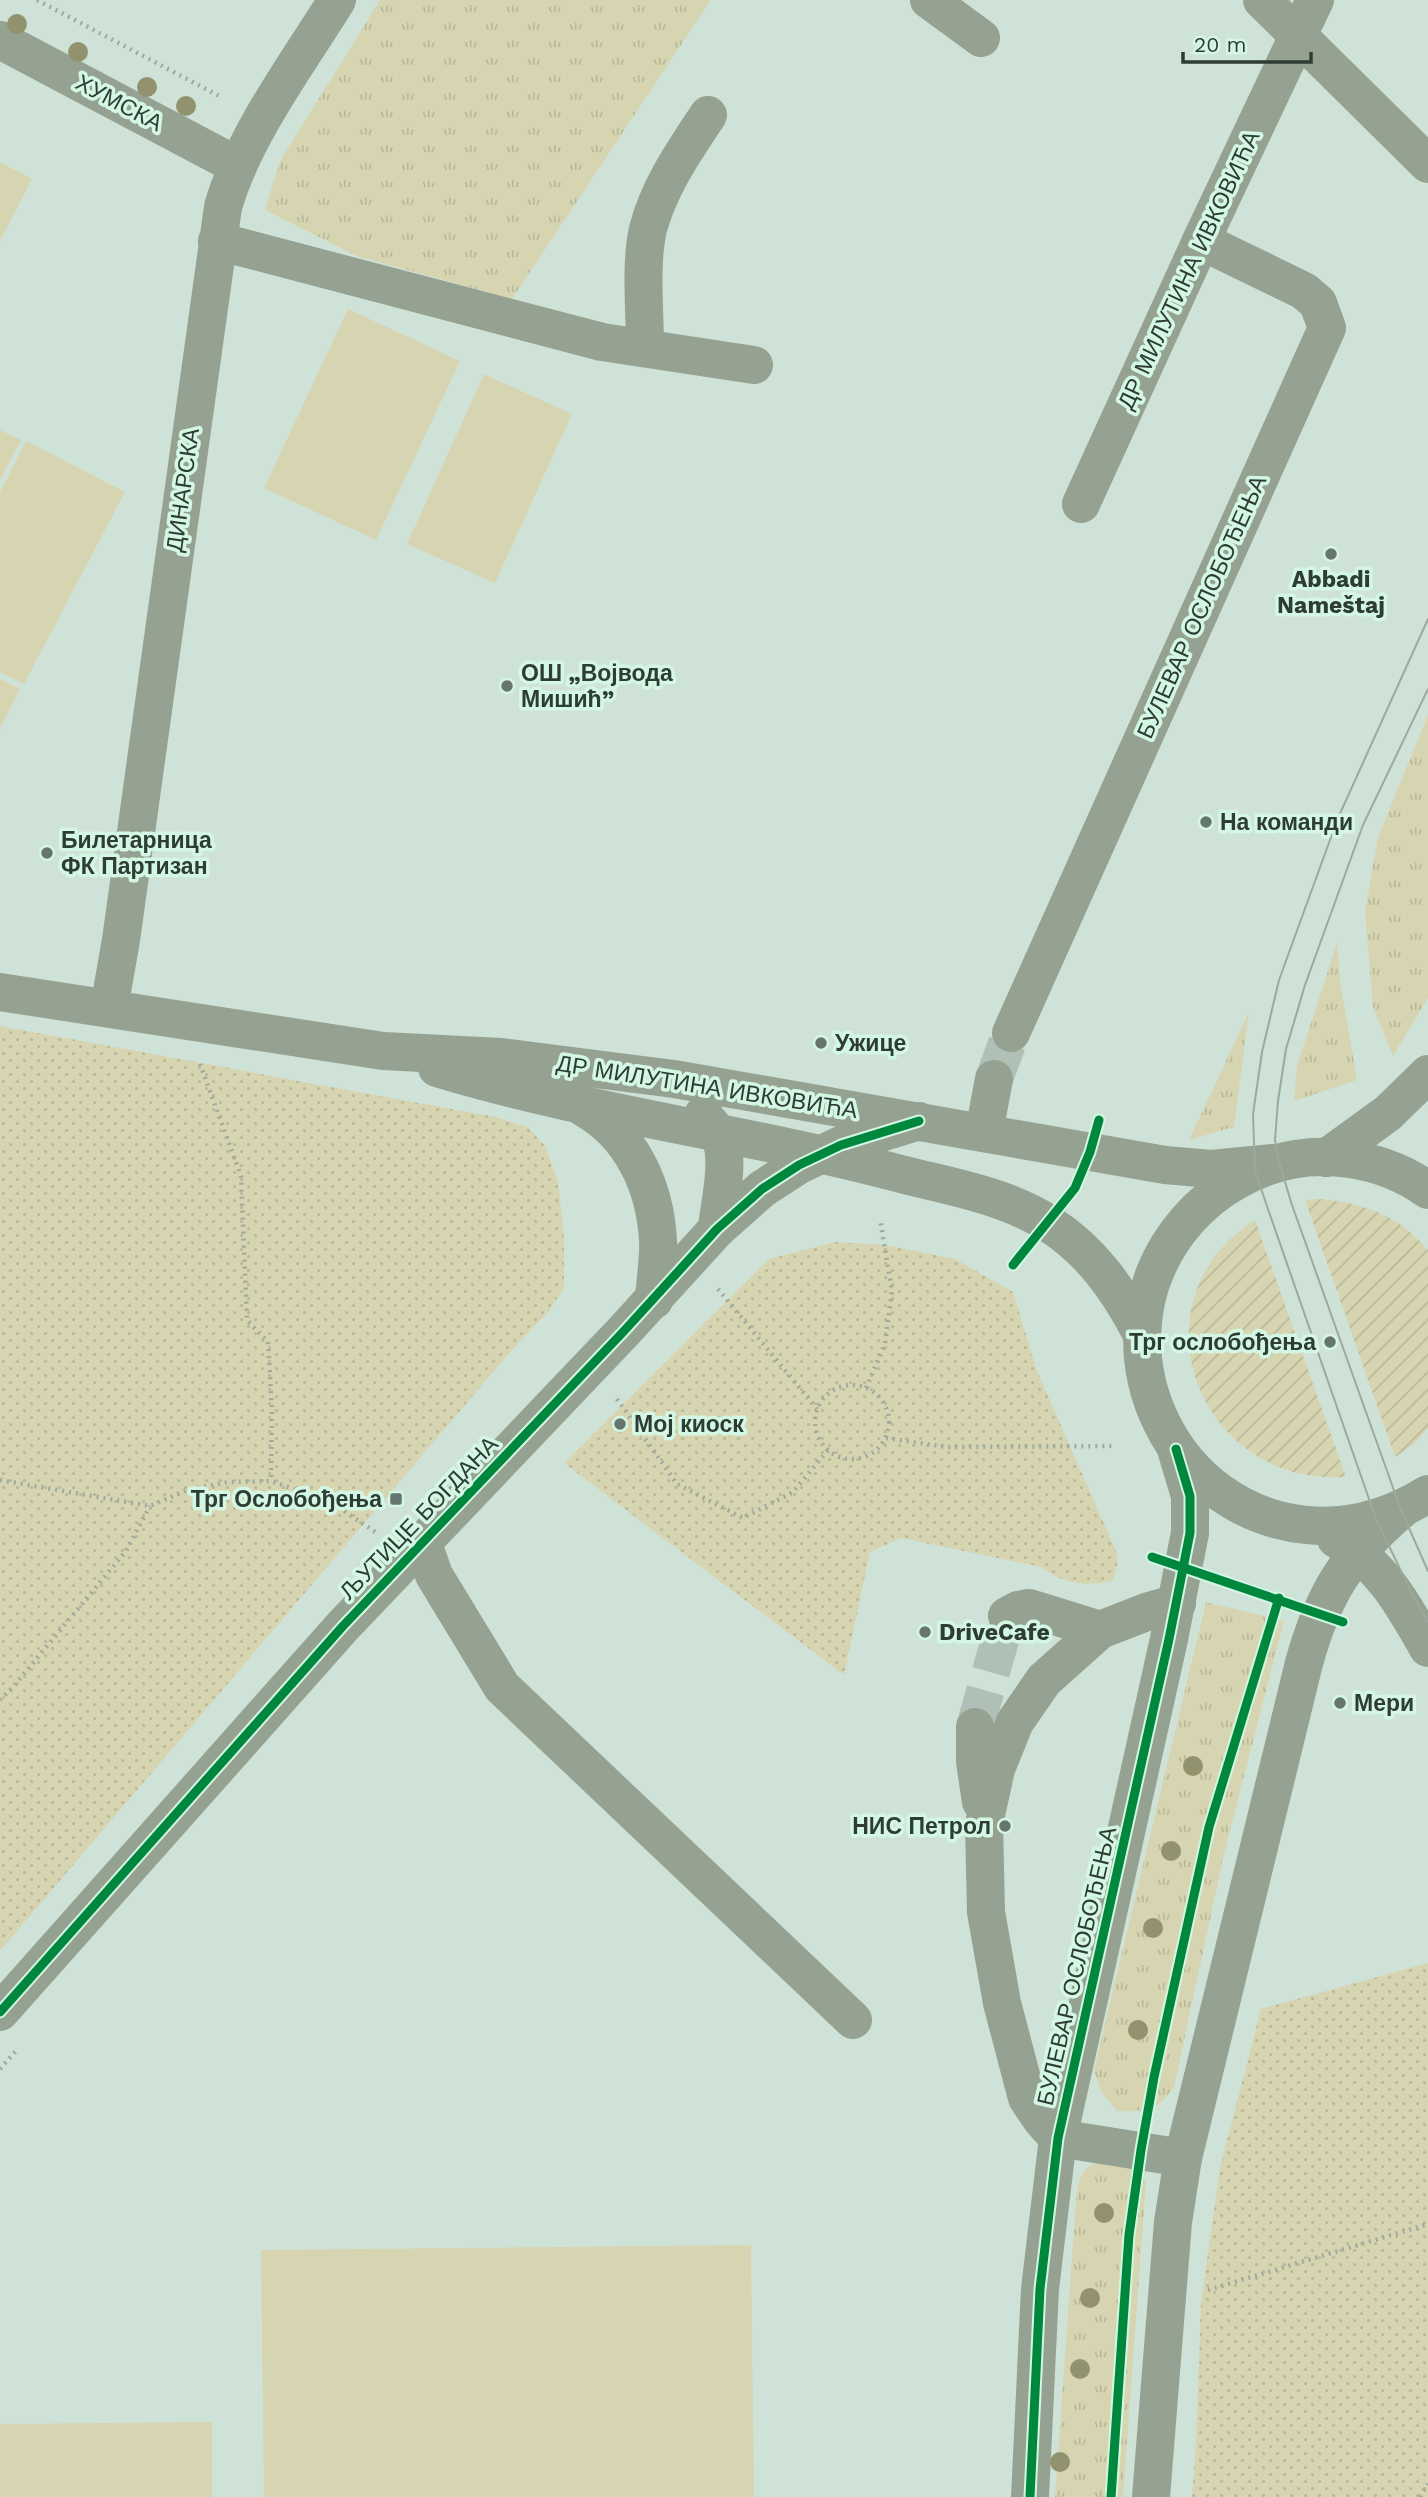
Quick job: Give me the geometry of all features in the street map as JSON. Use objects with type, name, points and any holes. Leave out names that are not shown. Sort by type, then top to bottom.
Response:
[{"type":"main road","name":"БУЛЕВАР ОСЛОБОЂЕЊА","points":[[1326,1157],[1388,1113],[1428,1074]]},
{"type":"main road","name":"БУЛЕВАР ОСЛОБОЂЕЊА","points":[[1414,1502],[1361,1522],[1307,1525],[1268,1517],[1233,1500],[1202,1478],[1176,1449],[1158,1417],[1146,1383],[1142,1333],[1144,1308],[1155,1271],[1174,1236],[1210,1197],[1232,1183],[1279,1162],[1326,1157],[1371,1163],[1394,1170],[1428,1190]]},
{"type":"main road","name":"БУЛЕВАР ОСЛОБОЂЕЊА","points":[[1030,2497],[1040,2289],[1058,2138],[1185,1568],[1192,1515],[1190,1496],[1176,1449]]},
{"type":"main road","name":"БУЛЕВАР ОСЛОБОЂЕЊА","points":[[1151,2497],[1173,2222],[1183,2158],[1313,1630],[1331,1591],[1356,1552],[1414,1502]]},
{"type":"main road","points":[[1307,1525],[1343,1543],[1377,1571],[1394,1591],[1428,1648]]},
{"type":"main road","points":[[1058,2138],[1183,2158]]},
{"type":"street","name":"ДИНАРСКА","points":[[109,1008],[121,940],[217,241],[227,195],[238,166],[264,118],[337,0]]},
{"type":"street","points":[[929,0],[981,38]]},
{"type":"street","points":[[1262,0],[1428,164]]},
{"type":"street","name":"ДР МИЛУТИНА ИВКОВИЋА","points":[[1081,504],[1315,0]]},
{"type":"street","name":"ХУМСКА","points":[[0,40],[238,166]]},
{"type":"street","points":[[645,348],[648,230],[678,159],[708,115]]},
{"type":"street","points":[[217,241],[602,342],[754,365]]},
{"type":"street","name":"БУЛЕВАР ОСЛОБОЂЕЊА","points":[[1011,1033],[1327,328],[1318,303],[1304,291],[1201,241]]},
{"type":"street","name":"ДР МИЛУТИНА ИВКОВИЋА","points":[[0,992],[383,1051],[501,1057],[674,1079],[1192,1168],[1211,1169],[1279,1162]]},
{"type":"street","name":"ДР МИЛУТИНА ИВКОВИЋА","points":[[383,1051],[495,1085],[822,1153],[978,1194],[1012,1206],[1049,1223],[1073,1241],[1108,1277],[1142,1333]]},
{"type":"street","points":[[674,1079],[717,1132],[723,1144],[717,1229]]},
{"type":"street","points":[[984,1132],[994,1079]]},
{"type":"street","points":[[576,1103],[603,1118],[638,1163],[648,1185],[658,1241],[654,1300]]},
{"type":"street","name":"ЉУТИЦЕ БОГДАНА","points":[[0,2012],[343,1626],[654,1300],[717,1229],[771,1183],[822,1153],[919,1121]]},
{"type":"street","points":[[416,1548],[502,1687],[853,2020]]},
{"type":"street","points":[[984,1824],[996,1769],[1015,1721],[1044,1680],[1100,1630],[1177,1603]]},
{"type":"street","points":[[1007,1616],[1029,1608],[1100,1630]]},
{"type":"street","points":[[975,1727],[975,1762],[984,1824],[986,1912],[1002,2003],[1027,2098],[1058,2138]]},
{"type":"path","points":[[37,0],[221,97]]},
{"type":"path","points":[[196,1052],[242,1176],[247,1320],[268,1342],[272,1410],[271,1481]]},
{"type":"path","points":[[866,1388],[885,1344],[892,1291],[880,1219]]},
{"type":"path","points":[[718,1289],[817,1409]]},
{"type":"path","points":[[854,1385],[866,1388],[883,1403],[888,1413],[886,1438],[879,1449],[868,1455],[856,1459],[843,1458],[822,1445],[815,1421],[817,1409],[832,1391],[854,1385]]},
{"type":"path","points":[[613,1394],[677,1484],[743,1518],[793,1492],[828,1450]]},
{"type":"path","points":[[886,1438],[946,1447],[1112,1446]]},
{"type":"path","points":[[0,1480],[150,1506],[187,1490],[228,1482],[271,1481],[330,1502],[416,1548]]},
{"type":"path","points":[[0,1700],[126,1551],[150,1506]]},
{"type":"path","points":[[1167,2300],[1182,2298],[1428,2224]]},
{"type":"path","points":[[1420,2497],[1428,2484]]},
{"type":"green space","points":[[380,0],[711,0],[512,299],[357,256],[265,210],[280,161]]},
{"type":"green space","points":[[0,162],[32,179],[0,241]]},
{"type":"green space","points":[[348,309],[460,361],[376,540],[264,488]]},
{"type":"green space","points":[[484,374],[572,414],[495,583],[407,544]]},
{"type":"green space","points":[[0,430],[21,440],[0,480]]},
{"type":"green space","points":[[26,441],[125,492],[24,684],[0,672],[0,492]]},
{"type":"green space","points":[[0,679],[20,689],[0,729]]},
{"type":"green space","points":[[1428,715],[1428,998],[1393,1056],[1373,1007],[1365,912],[1378,837]]},
{"type":"green space","points":[[1337,943],[1341,987],[1357,1080],[1294,1101],[1297,1066]]},
{"type":"green space","points":[[1249,1012],[1234,1127],[1189,1140]]},
{"type":"green space","points":[[0,1026],[495,1117],[528,1127],[545,1146],[558,1181],[564,1238],[564,1288],[549,1311],[511,1351],[0,1951]]},
{"type":"green space","points":[[1321,1199],[1352,1204],[1380,1213],[1405,1228],[1428,1250],[1428,1428],[1413,1445],[1395,1457],[1305,1200]]},
{"type":"green space","points":[[1255,1220],[1346,1477],[1294,1472],[1251,1452],[1218,1421],[1197,1382],[1189,1339],[1195,1295],[1216,1254]]},
{"type":"green space","points":[[835,1242],[885,1245],[955,1259],[1013,1292],[1037,1371],[1116,1551],[1118,1562],[1113,1581],[1075,1583],[1041,1567],[901,1538],[870,1552],[844,1675],[564,1463],[769,1259]]},
{"type":"green space","points":[[1206,1602],[1284,1621],[1224,1854],[1174,2087],[1162,2101],[1150,2109],[1117,2111],[1102,2093],[1094,2070]]},
{"type":"green space","points":[[1428,1963],[1428,2497],[1192,2497],[1201,2303],[1220,2167],[1261,2009]]},
{"type":"green space","points":[[1101,2161],[1132,2168],[1146,2182],[1123,2497],[1055,2497],[1076,2200],[1081,2175],[1088,2167]]},
{"type":"green space","points":[[751,2245],[754,2497],[264,2497],[261,2250]]},
{"type":"green space","points":[[212,2422],[212,2497],[0,2497],[0,2424]]},
{"type":"tunnel","points":[[994,1079],[1011,1033]]},
{"type":"tunnel","points":[[975,1727],[1007,1616]]},
{"type":"tram line","points":[[1428,619],[1338,818],[1279,980],[1262,1052],[1253,1114],[1255,1171],[1269,1212],[1376,1519],[1428,1622]]},
{"type":"tram line","points":[[1428,689],[1363,825],[1305,985],[1286,1049],[1275,1140],[1292,1205],[1401,1510],[1428,1571]]},
{"type":"cycle path","points":[[1013,1265],[1075,1188],[1090,1152],[1099,1120]]},
{"type":"cycle path","points":[[0,2012],[343,1626],[624,1331],[717,1229],[762,1189],[799,1165],[841,1145],[919,1121]]},
{"type":"cycle path","points":[[1030,2497],[1040,2289],[1058,2138],[1190,1533],[1190,1496],[1176,1449]]},
{"type":"cycle path","points":[[1152,1557],[1343,1622]]},
{"type":"cycle path","points":[[1111,2497],[1129,2235],[1154,2077],[1209,1827],[1279,1598]]},
{"type":"place","name":"Abbadi Nameštaj","points":[[1331,554]]},
{"type":"place","name":"ОШ „Војвода Мишић”","points":[[507,686]]},
{"type":"place","name":"На команди","points":[[1206,822]]},
{"type":"place","name":"Билетарница ФК Партизан","points":[[47,853]]},
{"type":"place","name":"Ужице","points":[[821,1043]]},
{"type":"place","name":"Трг ослобођења","points":[[1330,1342]]},
{"type":"place","name":"Мој киоск","points":[[620,1424]]},
{"type":"place","name":"Трг Ослобођења","points":[[396,1499]]},
{"type":"place","name":"DriveCafe","points":[[925,1632]]},
{"type":"place","name":"Мери","points":[[1340,1703]]},
{"type":"place","name":"НИС Петрол","points":[[1005,1826]]}]
